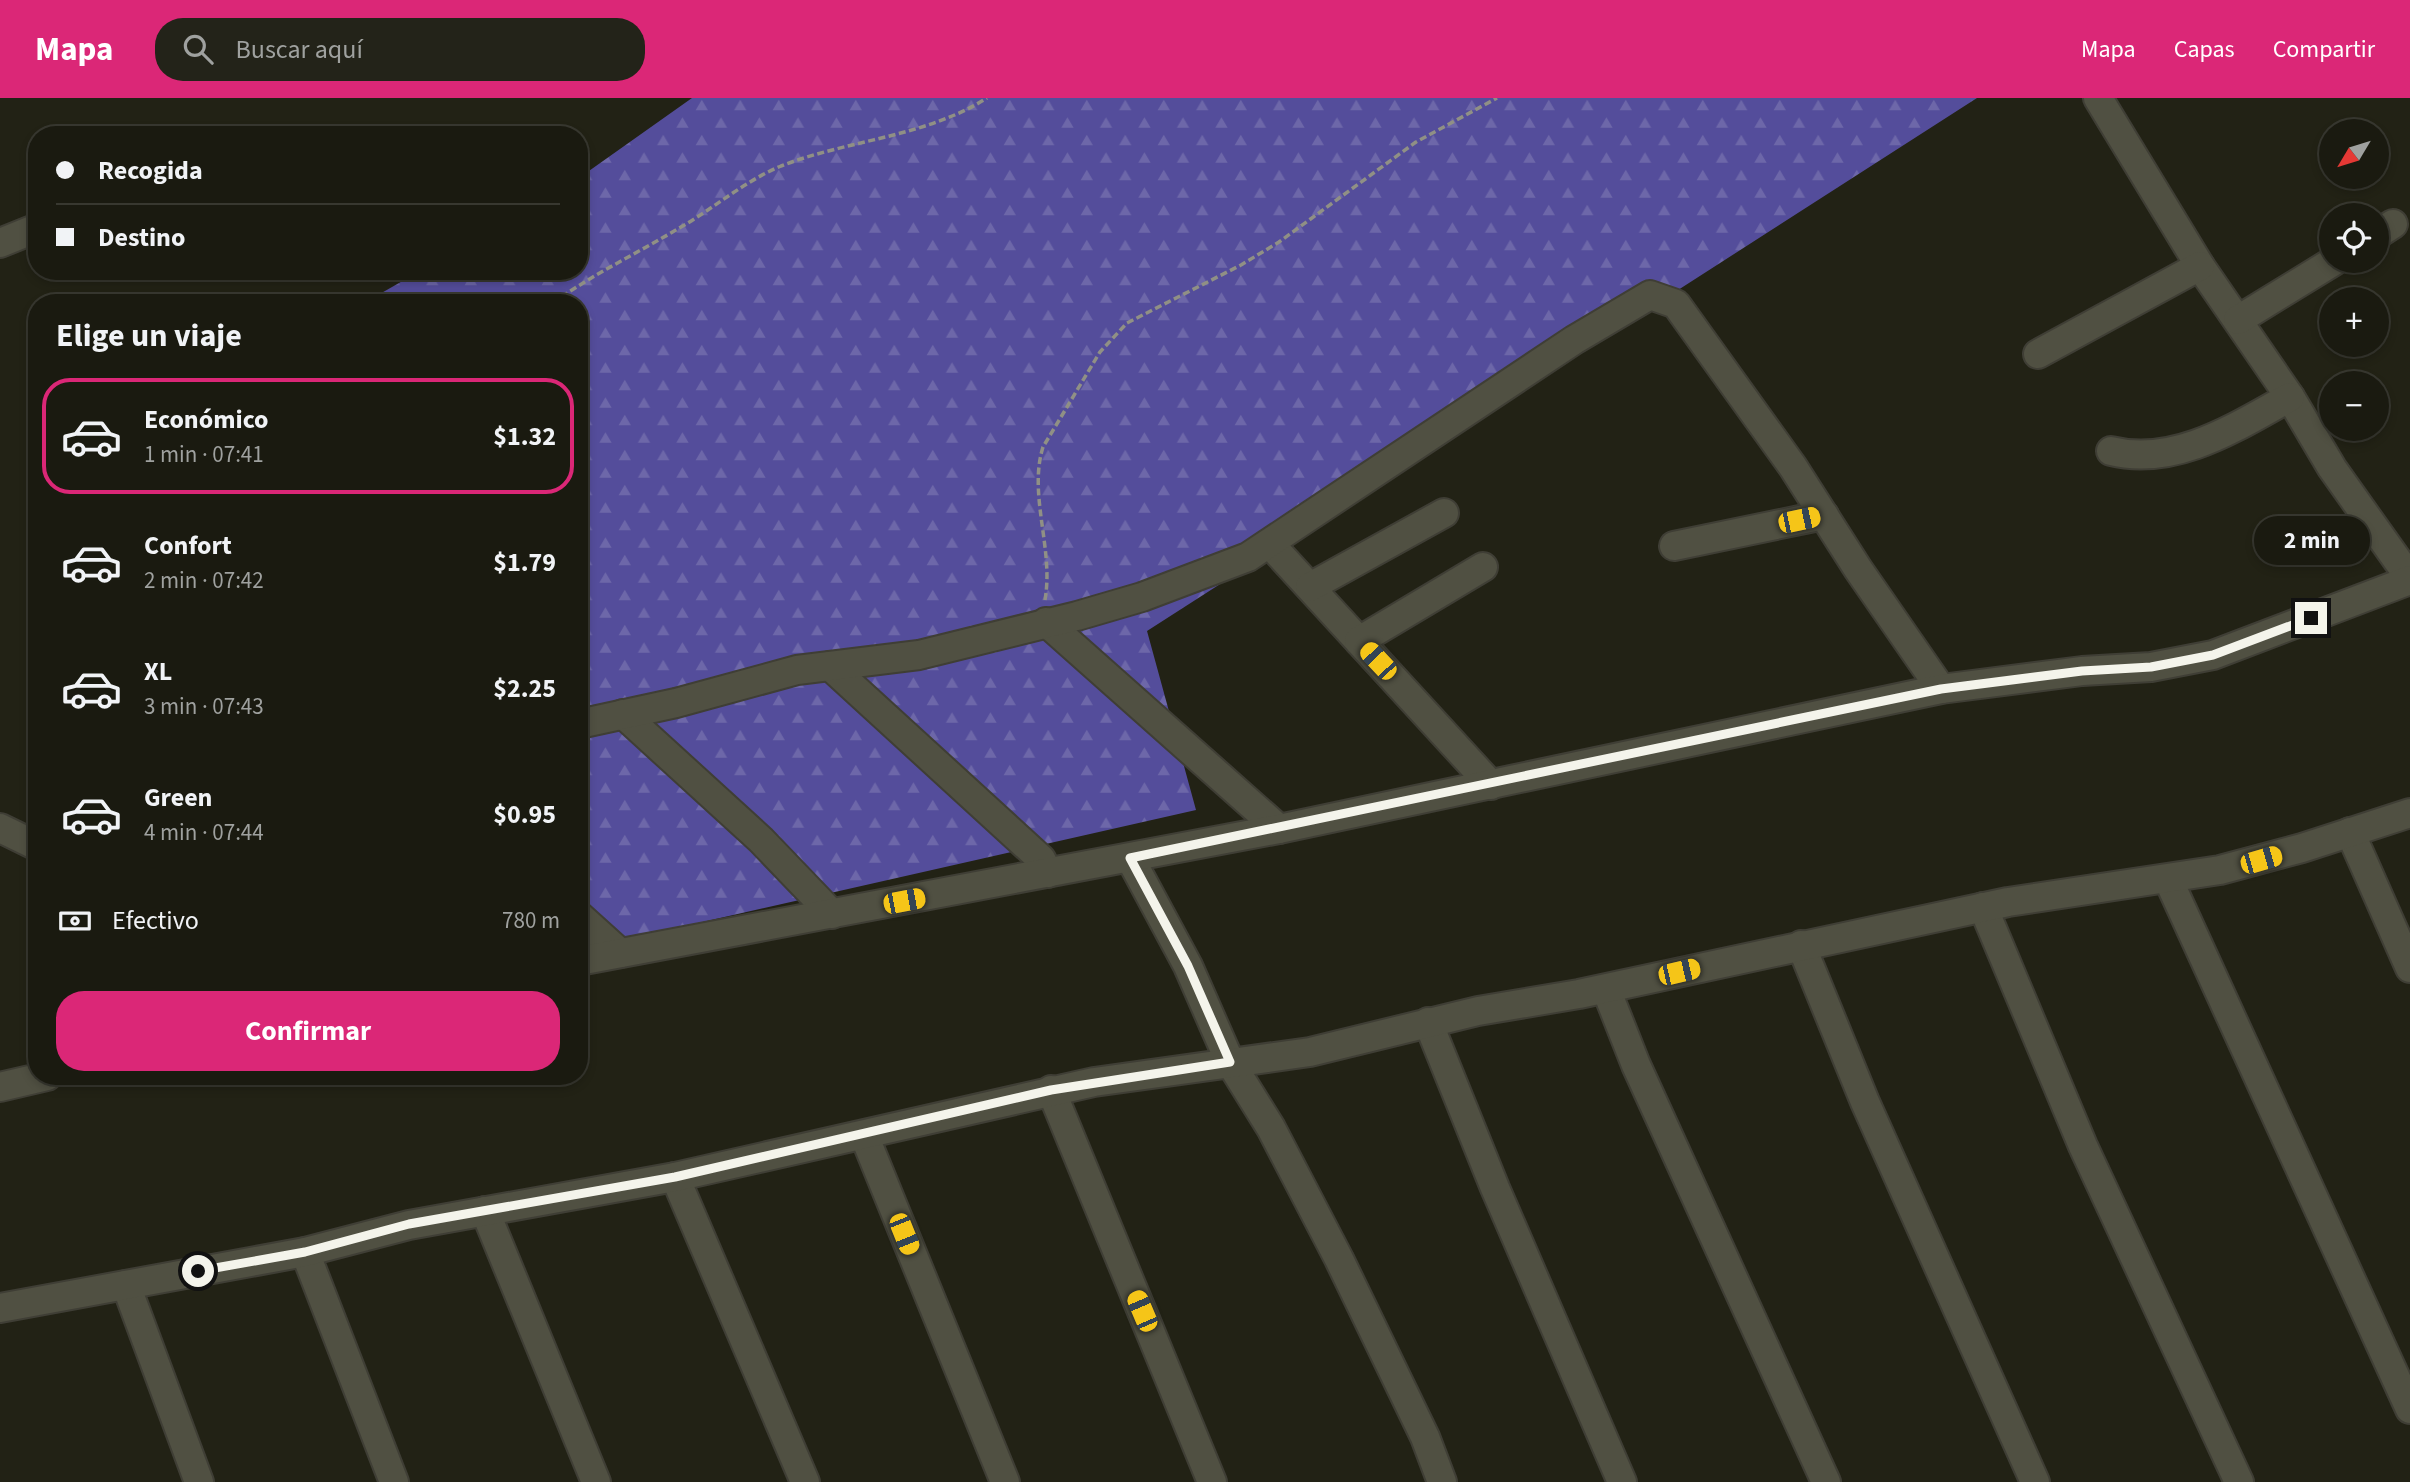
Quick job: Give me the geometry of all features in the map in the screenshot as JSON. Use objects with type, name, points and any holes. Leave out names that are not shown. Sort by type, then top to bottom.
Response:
[{"type":"street","points":[[588,959],[1279,830],[1941,689],[2082,671],[2151,667],[2213,655],[2410,579],[2332,468],[2290,397],[2200,265],[2098,98]]},
{"type":"street","points":[[0,243],[28,232]]},
{"type":"street","points":[[2038,354],[2200,265]]},
{"type":"street","points":[[2238,320],[2319,270]]},
{"type":"street","points":[[588,722],[797,670],[919,655],[1142,597],[1248,557],[1574,340],[1650,295],[1676,304],[1793,467],[1941,689]]},
{"type":"street","points":[[2111,451],[2128,455],[2187,448],[2223,433],[2290,397]]},
{"type":"street","points":[[1310,587],[1444,513]]},
{"type":"street","points":[[1674,546],[1824,515]]},
{"type":"street","points":[[1270,544],[1492,785]]},
{"type":"street","points":[[1359,641],[1483,567]]},
{"type":"street","points":[[1046,622],[1279,830]]},
{"type":"street","points":[[830,666],[1041,859],[1048,873]]},
{"type":"street","points":[[623,714],[761,840],[832,914]]},
{"type":"street","points":[[0,1308],[305,1252],[409,1224],[675,1177],[1051,1090],[1348,1044],[1428,1022],[1606,989],[1983,907],[2059,892],[2168,879],[2261,860],[2410,813]]},
{"type":"street","points":[[0,828],[28,842]]},
{"type":"street","points":[[2350,832],[2410,968]]},
{"type":"street","points":[[1130,858],[1188,966],[1230,1062],[1271,1128],[1339,1259],[1425,1437],[1442,1482]]},
{"type":"street","points":[[2168,879],[2410,1409]]},
{"type":"street","points":[[1983,907],[2089,1159],[2239,1482]]},
{"type":"street","points":[[588,924],[620,953]]},
{"type":"street","points":[[1801,945],[1875,1127],[2035,1482]]},
{"type":"street","points":[[1606,989],[1636,1065],[1826,1482]]},
{"type":"street","points":[[1428,1022],[1500,1200],[1622,1482]]},
{"type":"street","points":[[0,1087],[28,1080]]},
{"type":"street","points":[[1051,1090],[1212,1482]]},
{"type":"street","points":[[864,1135],[1005,1482]]},
{"type":"street","points":[[675,1177],[805,1482]]},
{"type":"street","points":[[485,1211],[596,1482]]},
{"type":"street","points":[[305,1252],[394,1482]]},
{"type":"street","points":[[126,1285],[199,1482]]},
{"type":"path","points":[[588,279],[663,239],[779,167],[894,135],[965,110],[987,98]]},
{"type":"path","points":[[1046,622],[1043,609],[1048,580],[1038,480],[1040,459],[1043,447],[1115,333],[1140,315],[1190,294],[1251,260],[1416,142],[1497,98]]},
{"type":"path","points":[[564,294],[585,280]]},
{"type":"green space","points":[[692,98],[1977,98],[1147,631],[1196,810],[588,948],[588,294],[380,294],[404,280],[588,280],[588,172]]},
{"type":"route","points":[[198,1271],[305,1252],[409,1224],[675,1177],[1051,1090],[1230,1062],[1188,966],[1130,858],[1279,830],[1941,689],[2082,671],[2151,667],[2213,655],[2311,618]]}]
